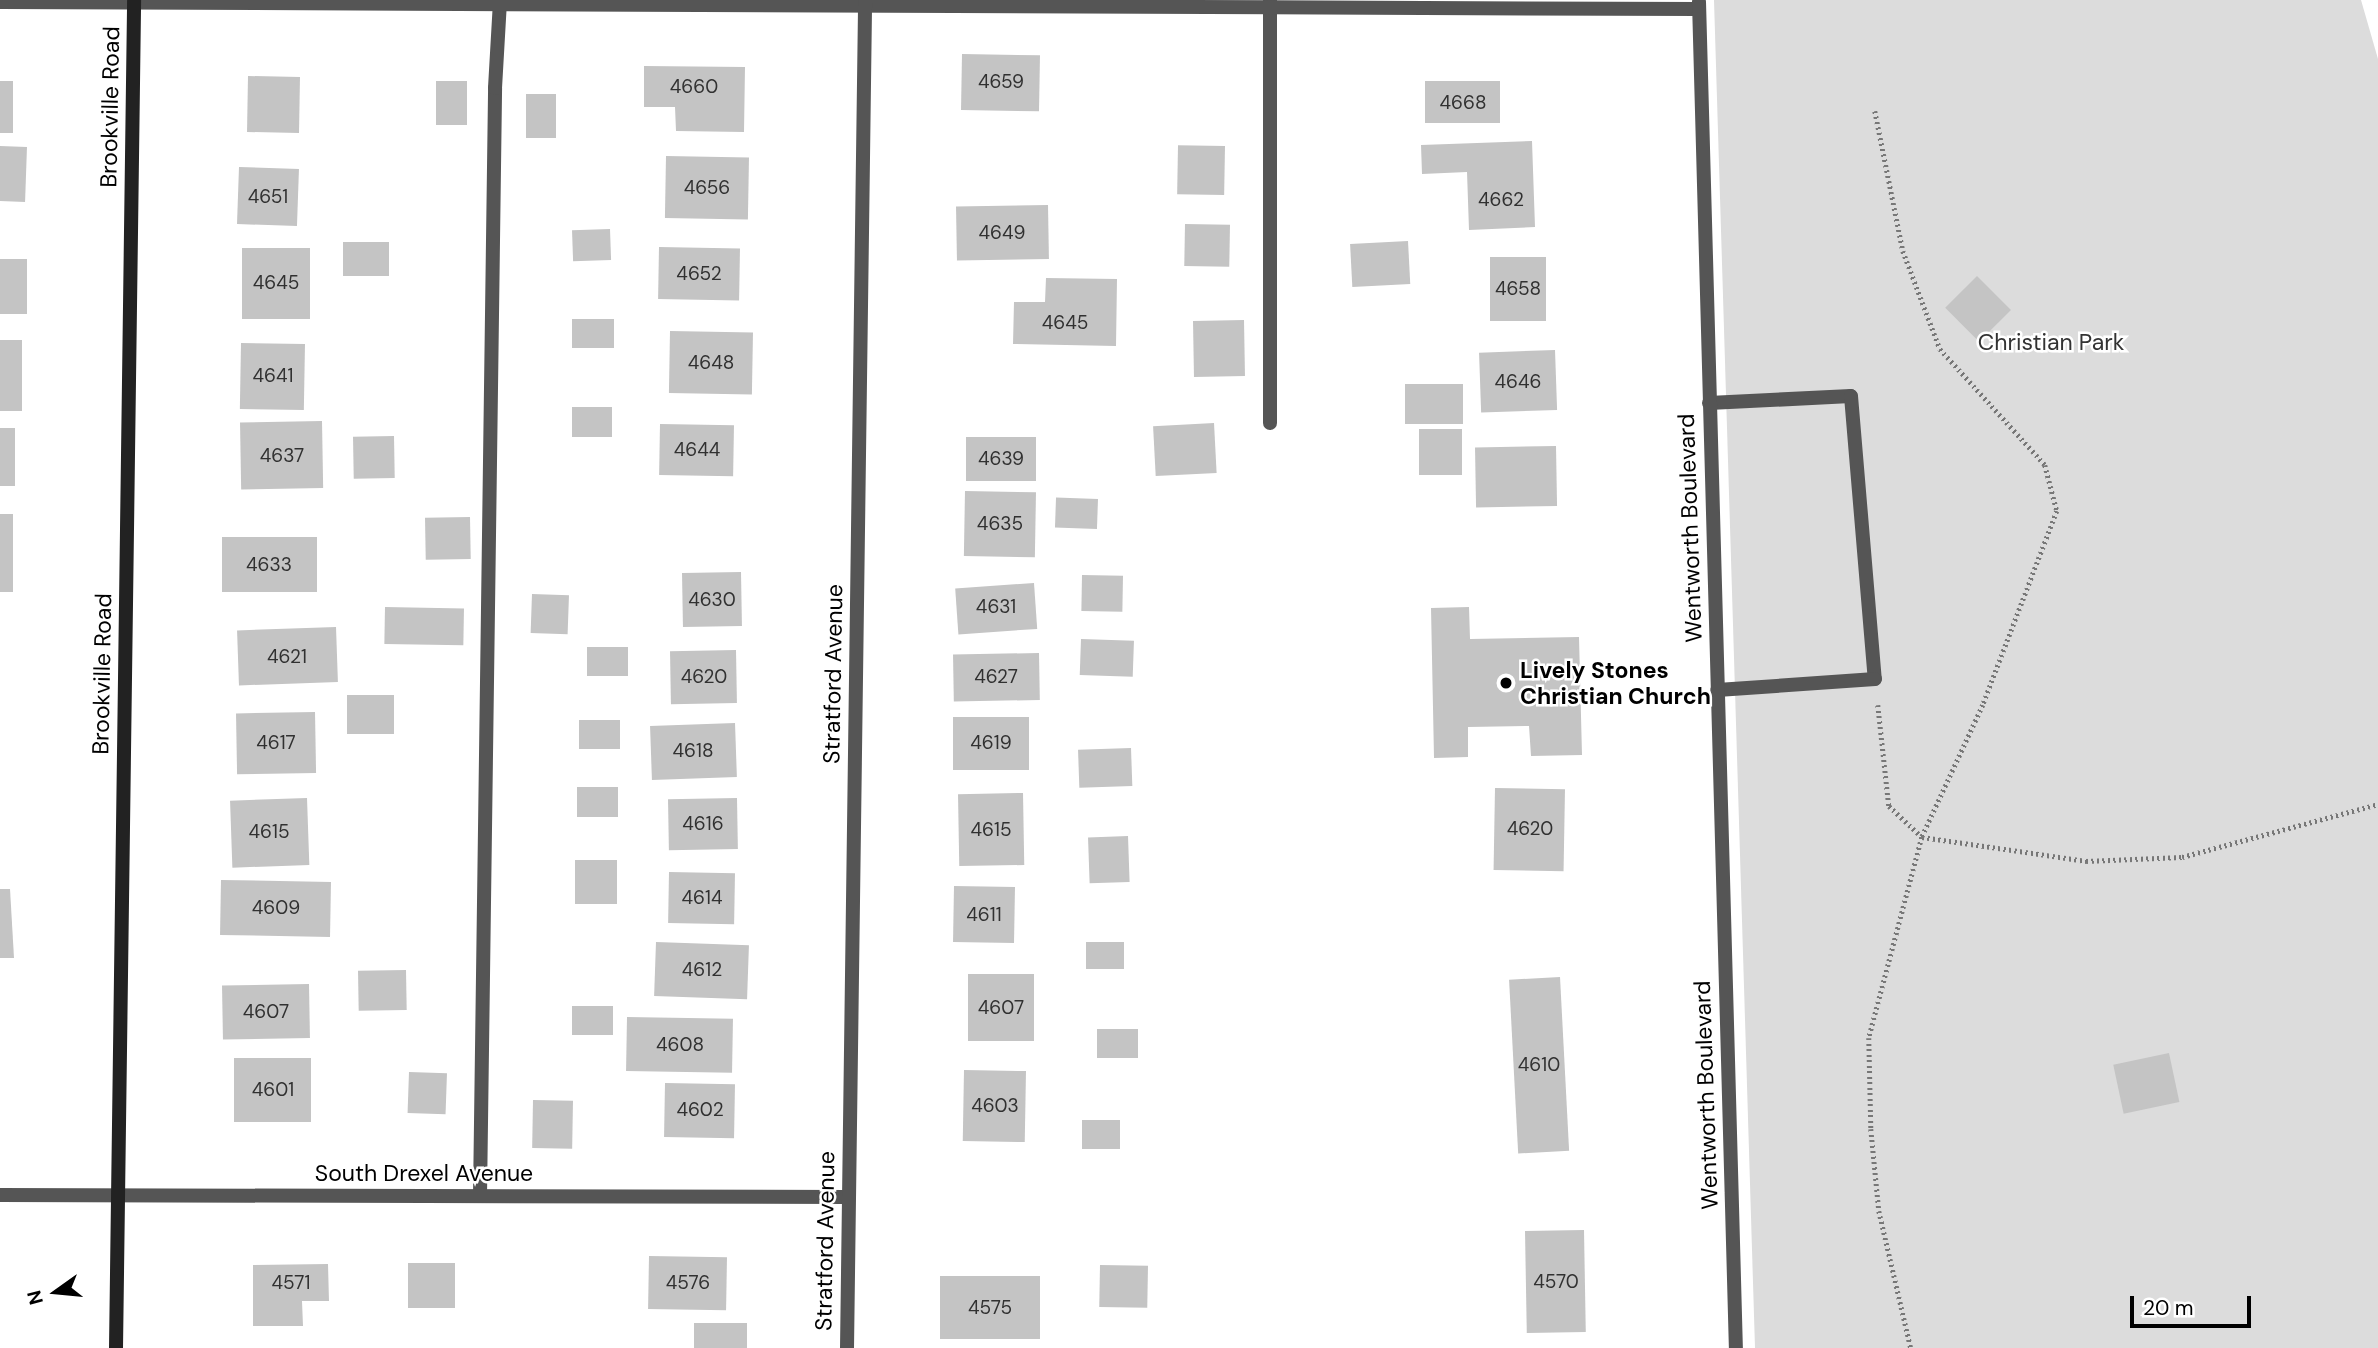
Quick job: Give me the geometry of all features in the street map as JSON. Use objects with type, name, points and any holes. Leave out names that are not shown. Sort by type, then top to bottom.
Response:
[{"type":"street","name":"Brookville Road","points":[[116,1348],[134,1]]},
{"type":"street","points":[[0,2],[1699,5]]},
{"type":"street","points":[[480,1196],[495,88],[500,2]]},
{"type":"street","name":"Stratford Avenue","points":[[847,1348],[865,3]]},
{"type":"street","points":[[1270,4],[1270,423]]},
{"type":"street","name":"Wentworth Boulevard","points":[[1699,5],[1736,1348]]},
{"type":"street","points":[[1709,403],[1851,396],[1875,679],[1717,690]]},
{"type":"street","name":"South Drexel Avenue","points":[[0,1195],[848,1197]]},
{"type":"path","points":[[1875,111],[1903,251],[1940,349],[2045,465],[2057,511],[1983,705],[1922,837],[1869,1038],[1879,1211],[1911,1348]]},
{"type":"path","points":[[1877,698],[1889,806],[1922,837],[2086,861],[2182,857],[2378,804]]},
{"type":"green space","name":"Christian Park","points":[[1714,0],[2361,0],[2378,59],[2378,1348],[1755,1348]]},
{"type":"building","points":[[962,54],[1040,55],[1039,111],[961,110]]},
{"type":"building","points":[[644,66],[745,67],[744,132],[676,131],[675,107],[644,107]]},
{"type":"building","points":[[248,76],[300,77],[299,133],[247,132]]},
{"type":"building","points":[[0,81],[13,81],[13,133],[0,133]]},
{"type":"building","points":[[436,81],[467,81],[467,125],[436,125]]},
{"type":"building","points":[[1425,81],[1500,81],[1500,123],[1425,123]]},
{"type":"building","points":[[526,94],[556,94],[556,138],[526,138]]},
{"type":"building","points":[[1532,141],[1535,227],[1469,230],[1467,172],[1422,174],[1421,145]]},
{"type":"building","points":[[1178,145],[1225,146],[1224,195],[1177,194]]},
{"type":"building","points":[[0,146],[27,147],[25,202],[0,201]]},
{"type":"building","points":[[666,156],[749,157],[748,219],[665,218]]},
{"type":"building","points":[[239,167],[299,169],[297,226],[237,224]]},
{"type":"building","points":[[1048,205],[1049,259],[957,261],[956,207]]},
{"type":"building","points":[[1185,224],[1230,225],[1229,267],[1184,266]]},
{"type":"building","points":[[610,229],[611,260],[573,261],[572,230]]},
{"type":"building","points":[[1408,241],[1410,284],[1352,287],[1350,244]]},
{"type":"building","points":[[343,242],[389,242],[389,276],[343,276]]},
{"type":"building","points":[[659,247],[740,248],[739,300],[658,299]]},
{"type":"building","points":[[242,248],[310,248],[310,319],[242,319]]},
{"type":"building","points":[[1490,257],[1546,257],[1546,321],[1490,321]]},
{"type":"building","points":[[0,259],[27,259],[27,314],[0,314]]},
{"type":"building","points":[[1977,276],[2011,310],[1979,342],[1945,308]]},
{"type":"building","points":[[1046,278],[1117,279],[1116,346],[1013,344],[1014,302],[1045,302]]},
{"type":"building","points":[[572,319],[614,319],[614,348],[572,348]]},
{"type":"building","points":[[1244,320],[1245,376],[1194,377],[1193,321]]},
{"type":"building","points":[[670,331],[753,332],[752,394],[669,393]]},
{"type":"building","points":[[0,340],[22,340],[22,411],[0,411]]},
{"type":"building","points":[[241,343],[305,344],[304,410],[240,409]]},
{"type":"building","points":[[1555,350],[1557,410],[1481,413],[1479,353]]},
{"type":"building","points":[[1405,384],[1463,384],[1463,424],[1405,424]]},
{"type":"building","points":[[572,407],[612,407],[612,437],[572,437]]},
{"type":"building","points":[[322,421],[323,488],[241,489],[240,422]]},
{"type":"building","points":[[1214,423],[1217,473],[1156,476],[1153,426]]},
{"type":"building","points":[[660,424],[734,425],[733,476],[659,475]]},
{"type":"building","points":[[0,428],[15,428],[15,486],[0,486]]},
{"type":"building","points":[[1419,429],[1462,429],[1462,475],[1419,475]]},
{"type":"building","points":[[394,436],[395,478],[354,479],[353,437]]},
{"type":"building","points":[[966,437],[1036,437],[1036,481],[966,481]]},
{"type":"building","points":[[1556,446],[1557,506],[1476,507],[1475,447]]},
{"type":"building","points":[[965,491],[1036,492],[1035,557],[964,556]]},
{"type":"building","points":[[1056,498],[1098,499],[1097,529],[1055,528]]},
{"type":"building","points":[[0,514],[13,514],[13,592],[0,592]]},
{"type":"building","points":[[470,517],[471,559],[426,560],[425,518]]},
{"type":"building","points":[[222,537],[317,537],[317,592],[222,592]]},
{"type":"building","points":[[741,572],[742,626],[683,627],[682,573]]},
{"type":"building","points":[[1082,575],[1123,576],[1122,612],[1081,611]]},
{"type":"building","points":[[1034,583],[1037,629],[958,634],[955,589]]},
{"type":"building","points":[[532,594],[569,595],[568,634],[531,633]]},
{"type":"building","points":[[385,607],[464,608],[463,645],[384,644]]},
{"type":"building","name":"Lively Stones Christian Church","points":[[1469,607],[1470,639],[1579,637],[1582,755],[1531,756],[1529,726],[1468,727],[1468,757],[1434,758],[1431,608]]},
{"type":"building","points":[[336,627],[338,682],[239,685],[237,630]]},
{"type":"building","points":[[1081,639],[1134,641],[1133,677],[1080,675]]},
{"type":"building","points":[[587,647],[628,647],[628,676],[587,676]]},
{"type":"building","points":[[736,650],[737,703],[671,704],[670,651]]},
{"type":"building","points":[[1039,653],[1040,700],[954,701],[953,655]]},
{"type":"building","points":[[347,695],[394,695],[394,734],[347,734]]},
{"type":"building","points":[[315,712],[316,773],[237,774],[236,713]]},
{"type":"building","points":[[953,717],[1029,717],[1029,770],[953,770]]},
{"type":"building","points":[[579,720],[620,720],[620,749],[579,749]]},
{"type":"building","points":[[735,723],[737,777],[652,780],[650,726]]},
{"type":"building","points":[[1131,748],[1132,786],[1079,788],[1078,750]]},
{"type":"building","points":[[577,787],[618,787],[618,817],[577,817]]},
{"type":"building","points":[[1495,788],[1565,789],[1564,871],[1494,870]]},
{"type":"building","points":[[1023,793],[1024,865],[959,866],[958,794]]},
{"type":"building","points":[[307,798],[309,865],[232,868],[230,801]]},
{"type":"building","points":[[737,798],[738,849],[669,850],[668,799]]},
{"type":"building","points":[[1128,836],[1130,882],[1090,883],[1088,837]]},
{"type":"building","points":[[575,860],[617,860],[617,904],[575,904]]},
{"type":"building","points":[[669,872],[735,873],[734,924],[668,923]]},
{"type":"building","points":[[221,880],[331,882],[330,937],[220,935]]},
{"type":"building","points":[[954,886],[1015,887],[1014,943],[953,942]]},
{"type":"building","points":[[0,889],[10,889],[14,958],[0,958]]},
{"type":"building","points":[[656,942],[749,945],[747,999],[654,996]]},
{"type":"building","points":[[1086,942],[1124,942],[1124,969],[1086,969]]},
{"type":"building","points":[[406,970],[407,1010],[359,1011],[358,971]]},
{"type":"building","points":[[968,974],[1034,974],[1034,1041],[968,1041]]},
{"type":"building","points":[[1560,977],[1569,1151],[1518,1153],[1509,980]]},
{"type":"building","points":[[309,984],[310,1038],[223,1040],[222,986]]},
{"type":"building","points":[[572,1006],[613,1006],[613,1035],[572,1035]]},
{"type":"building","points":[[627,1017],[733,1019],[732,1073],[626,1071]]},
{"type":"building","points":[[1097,1029],[1138,1029],[1138,1058],[1097,1058]]},
{"type":"building","points":[[2169,1053],[2179,1102],[2124,1114],[2113,1065]]},
{"type":"building","points":[[234,1058],[311,1058],[311,1122],[234,1122]]},
{"type":"building","points":[[964,1070],[1026,1071],[1025,1142],[963,1141]]},
{"type":"building","points":[[409,1072],[447,1073],[446,1114],[408,1113]]},
{"type":"building","points":[[665,1083],[735,1084],[734,1138],[664,1137]]},
{"type":"building","points":[[533,1100],[573,1101],[572,1149],[532,1148]]},
{"type":"building","points":[[1082,1120],[1120,1120],[1120,1149],[1082,1149]]},
{"type":"building","points":[[1584,1230],[1586,1332],[1527,1333],[1525,1231]]},
{"type":"building","points":[[649,1256],[727,1257],[726,1310],[648,1309]]},
{"type":"building","points":[[408,1263],[455,1263],[455,1308],[408,1308]]},
{"type":"building","points":[[328,1264],[329,1301],[302,1301],[303,1326],[253,1326],[253,1265]]},
{"type":"building","points":[[1100,1265],[1148,1266],[1147,1308],[1099,1307]]},
{"type":"building","points":[[940,1276],[1040,1276],[1040,1339],[940,1339]]},
{"type":"building","points":[[694,1323],[747,1323],[747,1348],[694,1348]]},
{"type":"place","name":"Lively Stones Christian Church","points":[[1506,683]]}]
